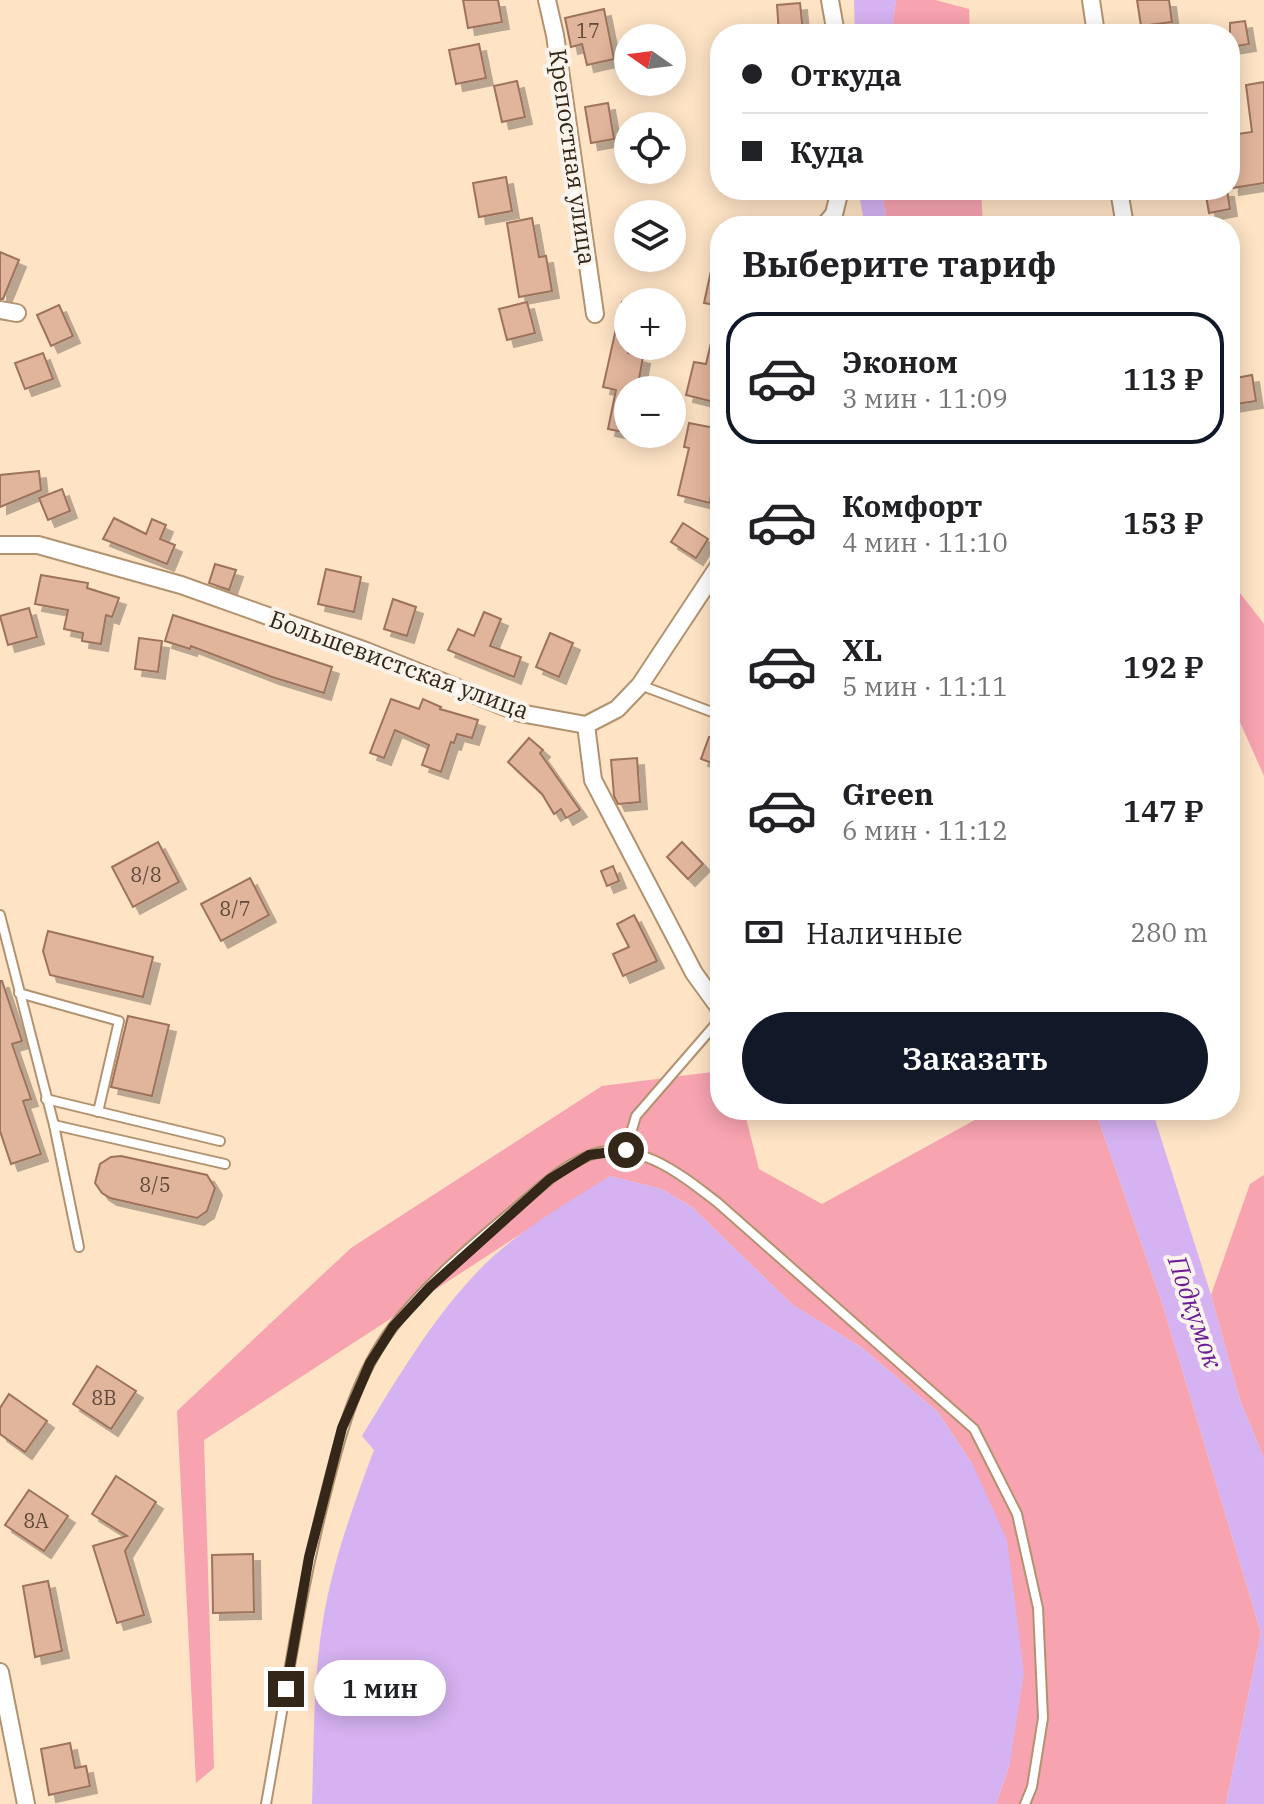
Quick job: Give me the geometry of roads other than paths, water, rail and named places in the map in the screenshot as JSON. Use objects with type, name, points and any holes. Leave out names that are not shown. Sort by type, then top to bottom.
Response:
[{"type":"street","name":"Крепостная улица","points":[[547,0],[555,35],[595,314]]},
{"type":"street","points":[[830,0],[834,24]]},
{"type":"street","points":[[1091,0],[1095,24]]},
{"type":"street","points":[[0,310],[17,313]]},
{"type":"street","name":"Большевистская улица","points":[[0,545],[38,545],[167,581],[366,651],[520,713],[586,725]]},
{"type":"street","points":[[710,579],[640,685],[617,709],[586,725],[593,780],[694,973],[710,995]]},
{"type":"street","points":[[0,1672],[26,1804]]},
{"type":"lane","points":[[640,685],[710,711]]},
{"type":"lane","points":[[0,915],[54,1125],[79,1247]]},
{"type":"lane","points":[[19,993],[119,1021],[98,1112]]},
{"type":"lane","points":[[626,1150],[636,1116],[710,1031]]},
{"type":"lane","points":[[46,1099],[220,1141]]},
{"type":"lane","points":[[54,1125],[225,1164]]},
{"type":"lane","points":[[266,1804],[309,1557],[342,1428],[370,1363],[393,1327],[430,1287],[550,1179],[589,1155],[626,1150],[675,1170],[718,1203],[974,1429],[1017,1514],[1038,1608],[1043,1718],[1032,1787],[1025,1804]]},
{"type":"water","points":[[854,0],[896,0],[892,24],[855,24]]},
{"type":"water","points":[[860,200],[883,200],[886,216],[863,216]]},
{"type":"water","name":"Подкумок","points":[[1098,1120],[1155,1120],[1211,1295],[1240,1400],[1264,1458],[1264,1804],[1226,1804],[1261,1633],[1163,1306]]},
{"type":"water","points":[[610,1176],[662,1189],[692,1207],[793,1305],[861,1347],[938,1412],[973,1465],[1007,1540],[1024,1673],[1010,1764],[996,1804],[312,1804],[317,1666],[327,1598],[351,1513],[374,1450],[362,1436],[433,1325],[484,1265],[529,1228]]}]
